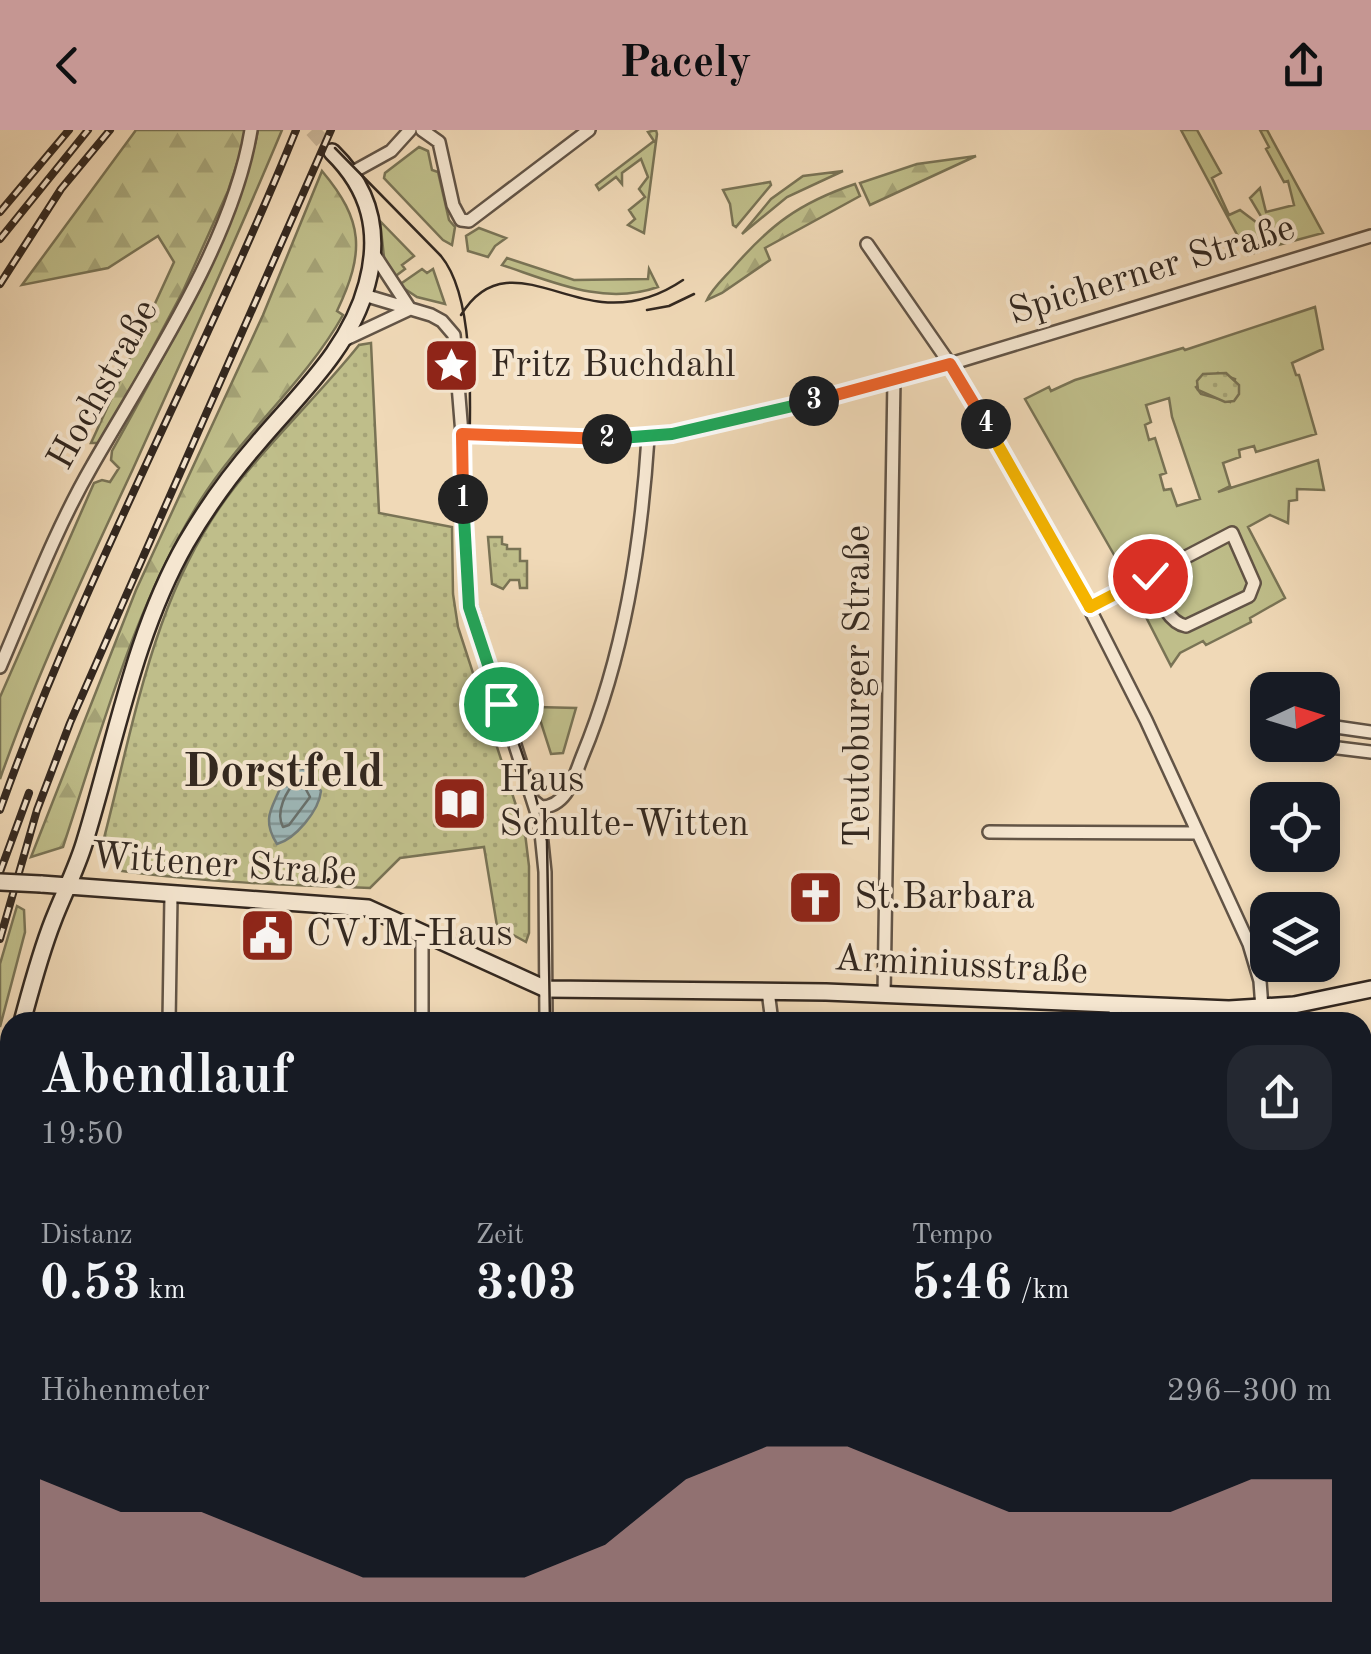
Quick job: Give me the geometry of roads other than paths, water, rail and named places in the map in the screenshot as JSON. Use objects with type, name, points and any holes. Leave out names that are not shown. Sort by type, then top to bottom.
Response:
[{"type":"main road","points":[[25,1012],[52,922],[81,854],[121,709],[150,624],[184,546],[222,486],[345,340],[364,295],[374,251],[368,210],[353,172],[332,152]]},
{"type":"main road","name":"Wittener Straße","points":[[0,882],[368,908],[546,990]]},
{"type":"main road","name":"Arminiusstraße","points":[[546,990],[884,994],[1093,1012]]},
{"type":"main road","name":"Arminiusstraße","points":[[1277,1012],[1371,990]]},
{"type":"street","name":"Hochstraße","points":[[0,668],[65,516],[198,278],[230,202],[251,130]]},
{"type":"street","points":[[353,172],[391,152],[410,130]]},
{"type":"street","points":[[422,130],[439,142],[453,205],[461,220],[469,221],[589,130]]},
{"type":"street","name":"Spicherner Straße","points":[[462,434],[648,438],[788,408],[950,364],[1371,236]]},
{"type":"street","points":[[867,244],[950,364],[1040,514],[1090,607],[1248,944],[1260,981],[1262,1012]]},
{"type":"street","points":[[374,251],[410,309]]},
{"type":"street","points":[[364,295],[442,321],[454,335],[469,607],[534,801],[544,856],[546,1012]]},
{"type":"street","points":[[345,340],[410,309]]},
{"type":"street","name":"Teutoburger Straße","points":[[884,994],[894,379]]},
{"type":"street","points":[[534,801],[549,807],[562,798],[611,680],[625,612],[648,438]]},
{"type":"street","points":[[1090,607],[1232,532],[1254,583],[1249,596],[1193,625],[1182,626],[1170,618],[1150,576]]},
{"type":"street","points":[[1340,728],[1371,732]]},
{"type":"street","points":[[1340,748],[1371,752]]},
{"type":"street","points":[[989,832],[1197,832]]},
{"type":"street","points":[[169,1012],[172,896]]},
{"type":"street","points":[[422,933],[422,1012]]},
{"type":"street","points":[[768,990],[771,1012]]},
{"type":"water","points":[[296,769],[305,769],[321,791],[319,799],[298,830],[277,844],[269,817],[283,778]]},
{"type":"tunnel","points":[[312,130],[332,152]]},
{"type":"tram line","points":[[335,148],[441,256],[457,286],[466,326],[469,373],[469,574],[474,613],[532,782],[547,841],[550,1012]]},
{"type":"tram line","points":[[461,315],[476,297],[491,287],[508,283],[613,303],[644,298],[683,280]]},
{"type":"tram line","points":[[647,310],[669,306],[694,294]]},
{"type":"railway","points":[[0,212],[69,130]]},
{"type":"railway","points":[[0,239],[88,130]]},
{"type":"railway","points":[[0,284],[61,189],[110,130]]},
{"type":"railway","points":[[0,810],[68,638],[296,130]]},
{"type":"railway","points":[[0,939],[37,810],[70,723],[331,130]]},
{"type":"railway","points":[[0,872],[29,793]]},
{"type":"place","name":"Fritz Buchdahl","points":[[451,366]]},
{"type":"place","name":"Haus Schulte-Witten","points":[[460,803]]},
{"type":"place","name":"St.Barbara","points":[[815,898]]},
{"type":"place","name":"CVJM-Haus","points":[[267,935]]},
{"type":"district","name":"Dorstfeld","points":[[283,773]]}]
